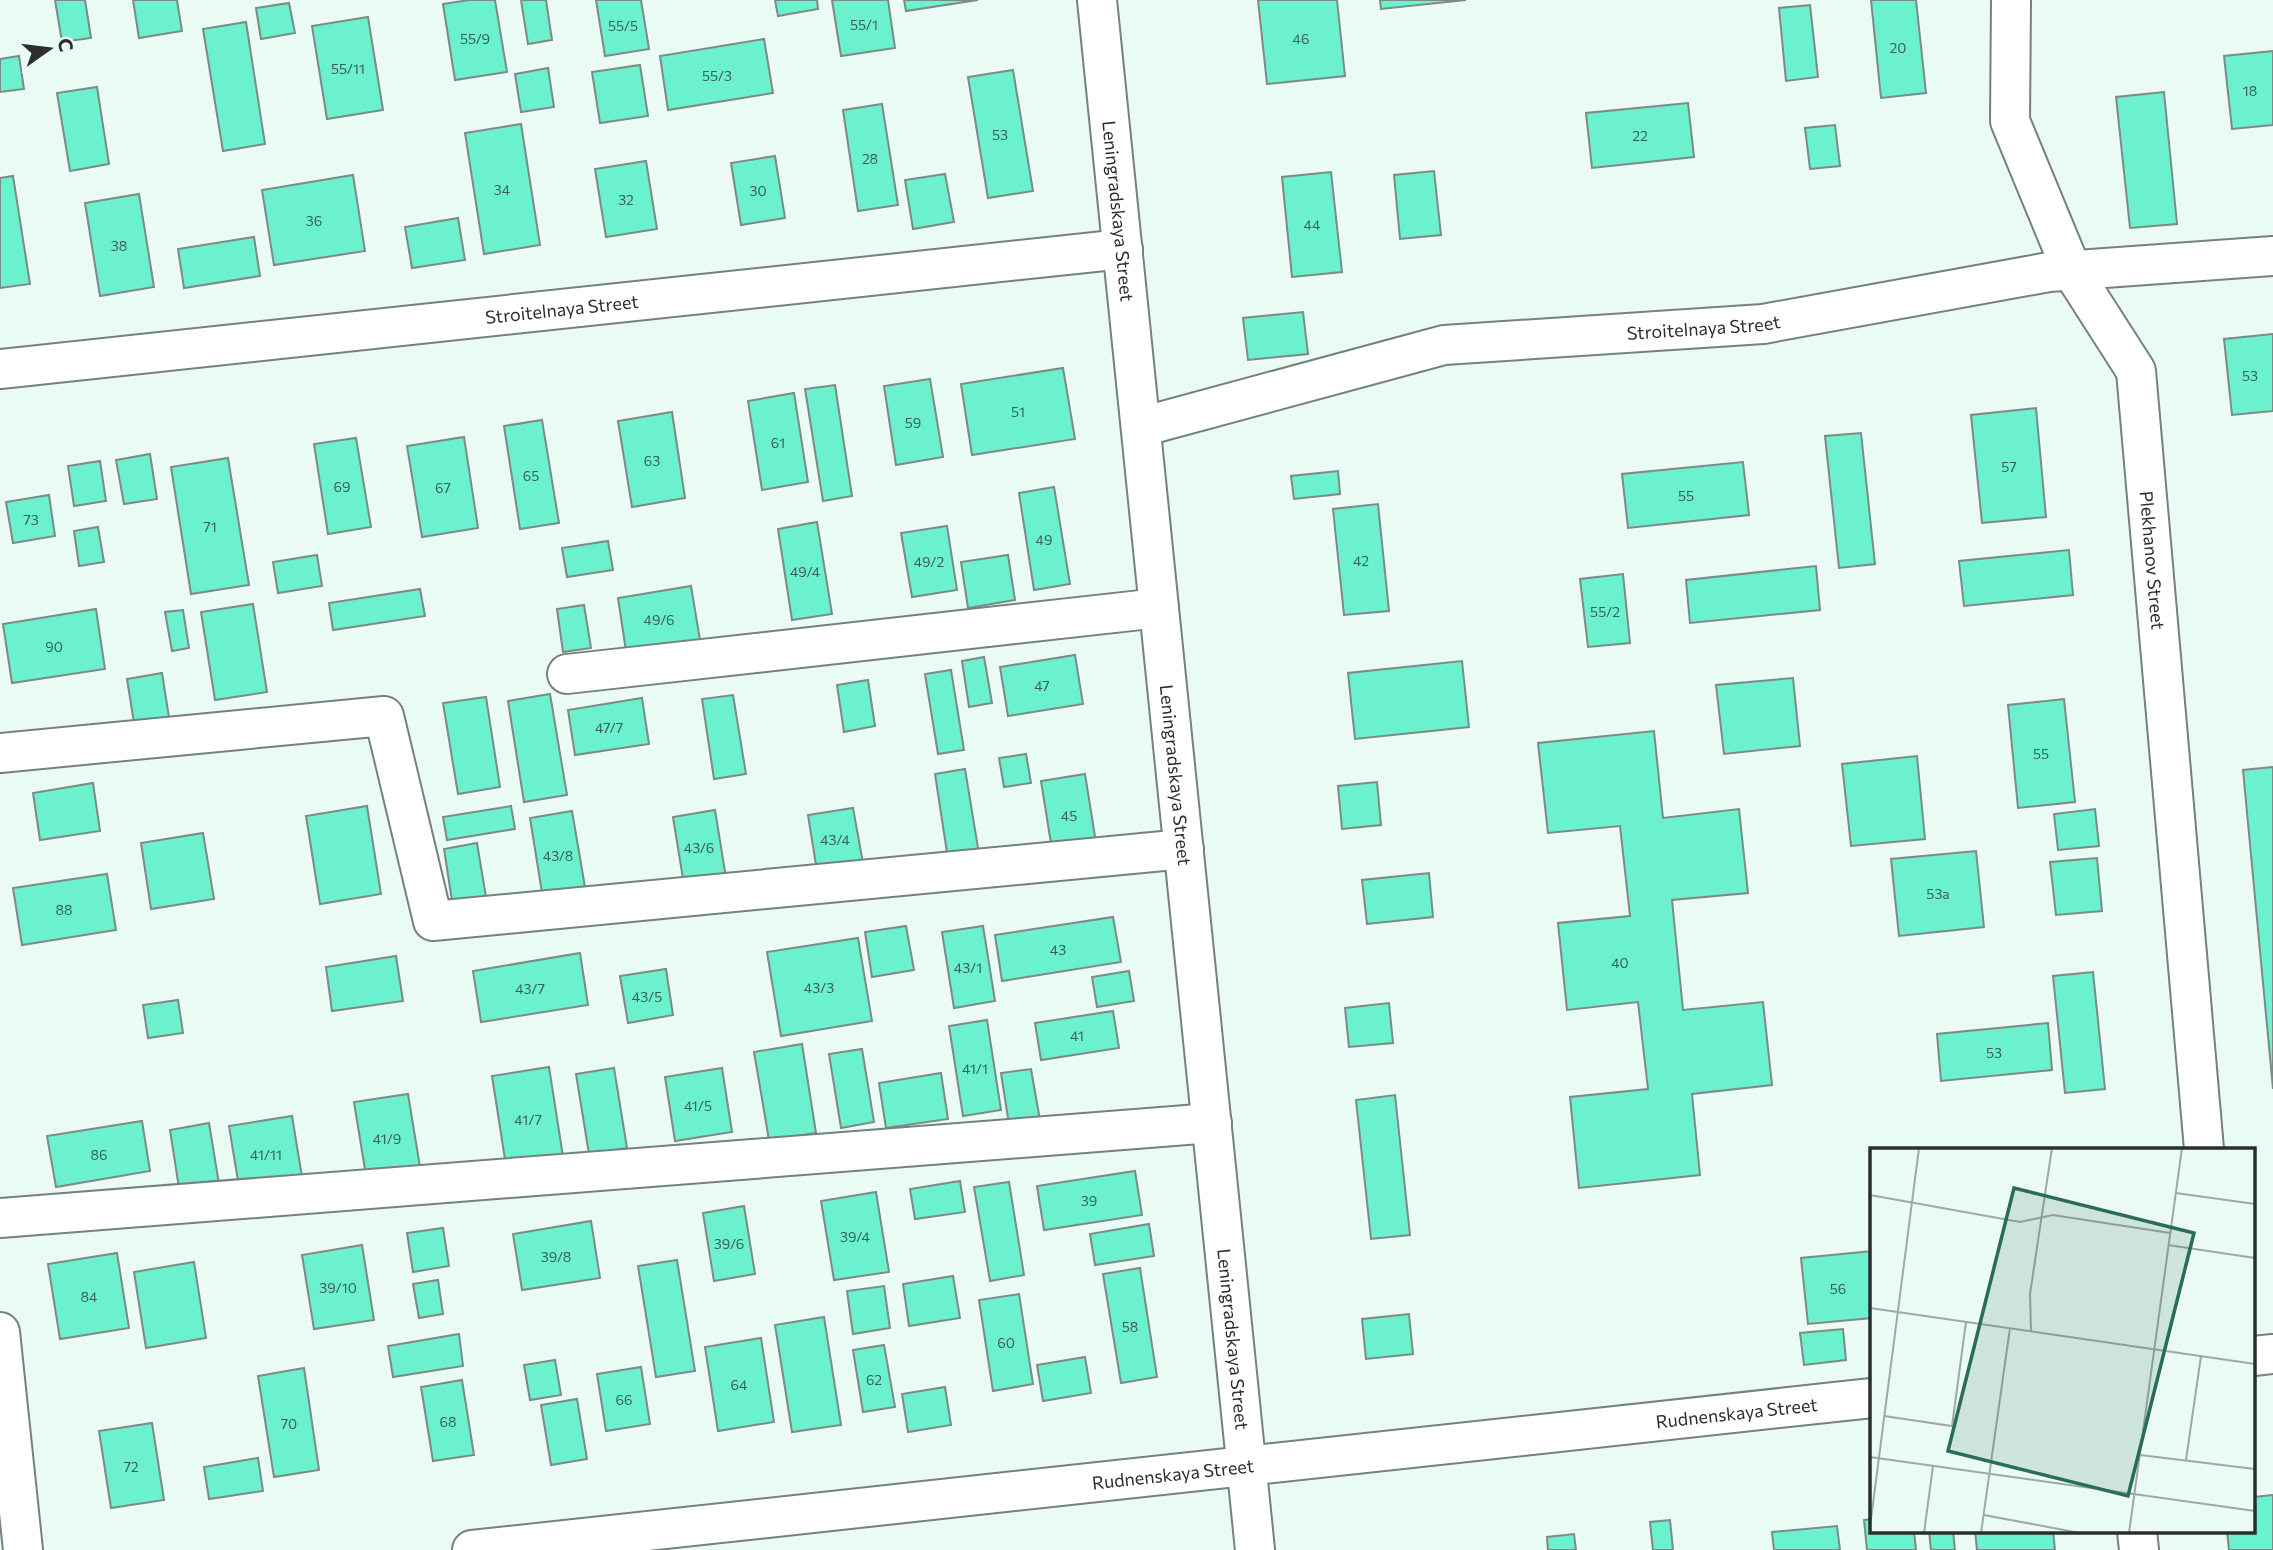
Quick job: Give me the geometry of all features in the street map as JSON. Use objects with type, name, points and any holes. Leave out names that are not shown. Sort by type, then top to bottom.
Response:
[{"type":"street","name":"Leningradskaya Street","points":[[1097,0],[1255,1550]]},
{"type":"street","name":"Plekhanov Street","points":[[2011,0],[2010,121],[2072,271],[2136,371],[2203,1148]]},
{"type":"street","name":"Stroitelnaya Street","points":[[0,369],[1123,249]]},
{"type":"street","name":"Stroitelnaya Street","points":[[1141,427],[1444,345],[1763,324],[2049,272],[2273,256]]},
{"type":"street","points":[[567,674],[1159,608]]},
{"type":"street","points":[[0,753],[384,716],[433,920],[1184,849]]},
{"type":"street","points":[[0,1218],[1212,1123]]},
{"type":"street","points":[[0,1332],[23,1550]]},
{"type":"street","name":"Rudnenskaya Street","points":[[472,1550],[706,1537],[1247,1466],[1870,1398]]},
{"type":"street","points":[[2137,1532],[2139,1550]]},
{"type":"building","points":[[55,0],[85,0],[91,38],[62,42]]},
{"type":"building","points":[[133,0],[177,0],[182,31],[139,38]]},
{"type":"building","points":[[495,0],[507,72],[455,80],[443,4]]},
{"type":"building","points":[[521,0],[546,0],[552,40],[528,44]]},
{"type":"building","points":[[596,0],[641,0],[649,49],[605,56]]},
{"type":"building","points":[[775,0],[817,0],[818,9],[778,16]]},
{"type":"building","points":[[832,0],[888,0],[895,48],[841,56]]},
{"type":"building","points":[[904,0],[978,0],[906,11]]},
{"type":"building","points":[[1258,0],[1337,0],[1345,76],[1267,84]]},
{"type":"building","points":[[1380,0],[1466,0],[1381,9]]},
{"type":"building","points":[[1871,0],[1916,0],[1926,93],[1881,98]]},
{"type":"building","points":[[289,3],[295,33],[261,39],[256,8]]},
{"type":"building","points":[[1810,5],[1818,77],[1786,81],[1779,8]]},
{"type":"building","points":[[368,17],[383,110],[327,119],[312,26]]},
{"type":"building","points":[[246,22],[265,144],[223,151],[203,29]]},
{"type":"building","points":[[764,39],[773,93],[668,110],[660,56]]},
{"type":"building","points":[[2273,51],[2273,125],[2232,129],[2224,56]]},
{"type":"building","points":[[19,56],[24,89],[0,92],[0,59]]},
{"type":"building","points":[[640,65],[648,116],[600,123],[592,72]]},
{"type":"building","points":[[548,68],[554,107],[521,112],[515,74]]},
{"type":"building","points":[[1013,70],[1033,191],[988,198],[968,77]]},
{"type":"building","points":[[97,87],[109,164],[70,171],[57,93]]},
{"type":"building","points":[[2164,92],[2177,224],[2130,228],[2116,97]]},
{"type":"building","points":[[1688,103],[1694,157],[1592,168],[1586,113]]},
{"type":"building","points":[[882,104],[898,205],[858,211],[843,110]]},
{"type":"building","points":[[521,124],[540,245],[484,254],[465,133]]},
{"type":"building","points":[[1835,125],[1840,166],[1810,169],[1805,128]]},
{"type":"building","points":[[775,156],[785,218],[741,225],[731,163]]},
{"type":"building","points":[[646,161],[657,229],[606,237],[595,169]]},
{"type":"building","points":[[1434,171],[1441,235],[1400,239],[1394,175]]},
{"type":"building","points":[[1331,172],[1342,272],[1292,277],[1282,177]]},
{"type":"building","points":[[945,174],[954,222],[913,229],[905,180]]},
{"type":"building","points":[[353,175],[365,251],[274,265],[262,190]]},
{"type":"building","points":[[13,176],[30,284],[0,288],[0,178]]},
{"type":"building","points":[[139,194],[154,287],[100,296],[85,203]]},
{"type":"building","points":[[458,218],[465,260],[412,268],[405,227]]},
{"type":"building","points":[[254,237],[260,276],[184,288],[178,249]]},
{"type":"building","points":[[1303,312],[1308,354],[1248,360],[1243,318]]},
{"type":"building","points":[[2273,334],[2273,411],[2232,415],[2224,339]]},
{"type":"building","points":[[1063,368],[1075,439],[972,455],[961,384]]},
{"type":"building","points":[[930,379],[943,457],[896,465],[884,386]]},
{"type":"building","points":[[835,385],[852,496],[823,501],[805,389]]},
{"type":"building","points":[[794,393],[808,482],[762,490],[748,401]]},
{"type":"building","points":[[2036,408],[2046,517],[1982,523],[1971,415]]},
{"type":"building","points":[[672,412],[685,498],[632,507],[618,421]]},
{"type":"building","points":[[542,420],[559,523],[520,529],[504,426]]},
{"type":"building","points":[[1861,433],[1875,564],[1839,568],[1825,436]]},
{"type":"building","points":[[464,437],[478,528],[422,537],[407,446]]},
{"type":"building","points":[[356,438],[371,527],[328,534],[314,444]]},
{"type":"building","points":[[150,454],[157,499],[124,504],[116,460]]},
{"type":"building","points":[[228,458],[249,585],[191,594],[171,467]]},
{"type":"building","points":[[100,461],[106,501],[74,506],[68,466]]},
{"type":"building","points":[[1743,462],[1749,515],[1628,528],[1622,474]]},
{"type":"building","points":[[1338,471],[1340,494],[1294,499],[1291,476]]},
{"type":"building","points":[[1054,487],[1070,584],[1034,590],[1019,493]]},
{"type":"building","points":[[49,495],[55,536],[13,543],[6,502]]},
{"type":"building","points":[[1378,504],[1389,611],[1344,615],[1333,509]]},
{"type":"building","points":[[817,522],[832,614],[792,620],[778,529]]},
{"type":"building","points":[[947,526],[957,590],[912,597],[901,533]]},
{"type":"building","points":[[98,527],[104,562],[79,566],[74,531]]},
{"type":"building","points":[[608,541],[613,570],[567,577],[562,548]]},
{"type":"building","points":[[2069,550],[2073,595],[1964,606],[1959,561]]},
{"type":"building","points":[[317,555],[322,586],[278,593],[273,562]]},
{"type":"building","points":[[1008,555],[1015,600],[968,608],[961,562]]},
{"type":"building","points":[[1816,566],[1820,610],[1690,623],[1686,580]]},
{"type":"building","points":[[1623,574],[1630,643],[1588,647],[1580,579]]},
{"type":"building","points":[[691,586],[700,640],[626,651],[618,598]]},
{"type":"building","points":[[420,589],[425,616],[333,630],[329,603]]},
{"type":"building","points":[[253,604],[267,692],[215,700],[201,612]]},
{"type":"building","points":[[584,605],[591,648],[563,652],[557,609]]},
{"type":"building","points":[[96,609],[105,669],[12,683],[3,624]]},
{"type":"building","points":[[183,610],[189,648],[172,651],[165,612]]},
{"type":"building","points":[[1075,655],[1083,704],[1008,716],[1000,667]]},
{"type":"building","points":[[984,657],[992,703],[969,707],[962,661]]},
{"type":"building","points":[[1462,661],[1469,727],[1355,739],[1348,673]]},
{"type":"building","points":[[951,670],[964,750],[938,754],[925,674]]},
{"type":"building","points":[[162,673],[170,724],[135,729],[127,679]]},
{"type":"building","points":[[1793,678],[1800,746],[1724,754],[1716,685]]},
{"type":"building","points":[[868,680],[875,726],[844,732],[837,685]]},
{"type":"building","points":[[550,694],[567,795],[524,802],[508,701]]},
{"type":"building","points":[[733,695],[746,774],[714,779],[702,699]]},
{"type":"building","points":[[486,697],[500,787],[458,794],[443,703]]},
{"type":"building","points":[[642,698],[649,744],[575,755],[568,710]]},
{"type":"building","points":[[2064,699],[2075,802],[2018,808],[2008,705]]},
{"type":"building","points":[[1654,731],[1663,818],[1739,809],[1748,893],[1672,900],[1683,1010],[1763,1002],[1772,1085],[1692,1094],[1700,1175],[1579,1188],[1570,1097],[1648,1089],[1638,1002],[1567,1010],[1558,923],[1630,916],[1620,826],[1548,833],[1538,743]]},
{"type":"building","points":[[1026,754],[1031,783],[1004,787],[999,758]]},
{"type":"building","points":[[1917,756],[1925,839],[1851,846],[1842,764]]},
{"type":"building","points":[[2273,767],[2273,1089],[2243,770]]},
{"type":"building","points":[[965,769],[979,854],[948,859],[935,774]]},
{"type":"building","points":[[1085,774],[1097,849],[1053,856],[1041,781]]},
{"type":"building","points":[[1377,782],[1381,825],[1342,829],[1338,786]]},
{"type":"building","points":[[93,783],[100,831],[40,840],[33,793]]},
{"type":"building","points":[[367,806],[381,894],[320,904],[306,816]]},
{"type":"building","points":[[511,806],[515,829],[447,840],[443,817]]},
{"type":"building","points":[[853,808],[863,863],[817,871],[808,815]]},
{"type":"building","points":[[2095,809],[2099,846],[2058,850],[2054,814]]},
{"type":"building","points":[[715,810],[726,878],[684,885],[673,817]]},
{"type":"building","points":[[572,811],[586,893],[543,899],[530,818]]},
{"type":"building","points":[[203,833],[214,899],[151,909],[141,843]]},
{"type":"building","points":[[477,843],[488,909],[454,914],[444,849]]},
{"type":"building","points":[[1976,851],[1984,927],[1899,936],[1891,859]]},
{"type":"building","points":[[2097,858],[2102,911],[2056,915],[2050,862]]},
{"type":"building","points":[[1429,873],[1433,917],[1367,924],[1362,880]]},
{"type":"building","points":[[107,874],[116,930],[22,945],[13,888]]},
{"type":"building","points":[[1113,917],[1121,962],[1002,981],[995,935]]},
{"type":"building","points":[[906,926],[914,970],[872,977],[865,932]]},
{"type":"building","points":[[983,926],[995,1001],[954,1008],[942,932]]},
{"type":"building","points":[[858,938],[872,1021],[781,1036],[767,952]]},
{"type":"building","points":[[580,953],[588,1005],[481,1022],[473,971]]},
{"type":"building","points":[[396,956],[403,1001],[332,1011],[326,967]]},
{"type":"building","points":[[666,969],[673,1015],[628,1023],[620,976]]},
{"type":"building","points":[[1129,971],[1134,1001],[1097,1007],[1092,977]]},
{"type":"building","points":[[2093,972],[2105,1089],[2065,1093],[2053,976]]},
{"type":"building","points":[[178,1000],[183,1033],[148,1038],[143,1005]]},
{"type":"building","points":[[1389,1003],[1393,1043],[1349,1047],[1345,1008]]},
{"type":"building","points":[[1113,1011],[1119,1048],[1041,1060],[1035,1023]]},
{"type":"building","points":[[987,1020],[1001,1110],[963,1116],[949,1026]]},
{"type":"building","points":[[2048,1023],[2052,1070],[1941,1081],[1937,1034]]},
{"type":"building","points":[[802,1044],[816,1133],[769,1140],[754,1052]]},
{"type":"building","points":[[862,1049],[874,1122],[841,1128],[829,1054]]},
{"type":"building","points":[[549,1067],[564,1163],[507,1172],[492,1076]]},
{"type":"building","points":[[614,1068],[627,1148],[589,1154],[576,1074]]},
{"type":"building","points":[[722,1068],[732,1132],[675,1141],[665,1077]]},
{"type":"building","points":[[1031,1069],[1041,1126],[1010,1131],[1001,1073]]},
{"type":"building","points":[[941,1073],[948,1119],[886,1128],[879,1083]]},
{"type":"building","points":[[408,1094],[421,1173],[367,1182],[354,1102]]},
{"type":"building","points":[[1395,1095],[1410,1235],[1371,1239],[1356,1100]]},
{"type":"building","points":[[292,1116],[303,1183],[240,1193],[229,1126]]},
{"type":"building","points":[[142,1121],[150,1171],[56,1187],[47,1136]]},
{"type":"building","points":[[209,1123],[221,1196],[181,1201],[170,1130]]},
{"type":"building","points":[[1135,1171],[1142,1215],[1044,1230],[1037,1186]]},
{"type":"building","points":[[960,1181],[965,1212],[915,1219],[910,1189]]},
{"type":"building","points":[[1009,1182],[1024,1275],[990,1281],[974,1187]]},
{"type":"building","points":[[876,1192],[889,1272],[834,1280],[821,1201]]},
{"type":"building","points":[[744,1206],[755,1274],[714,1281],[703,1213]]},
{"type":"building","points":[[591,1221],[600,1278],[522,1290],[513,1234]]},
{"type":"building","points":[[1149,1224],[1154,1256],[1095,1265],[1090,1234]]},
{"type":"building","points":[[443,1228],[449,1266],[413,1272],[407,1233]]},
{"type":"building","points":[[362,1245],[374,1320],[314,1329],[302,1255]]},
{"type":"building","points":[[1870,1251],[1870,1318],[1808,1324],[1801,1258]]},
{"type":"building","points":[[117,1253],[129,1328],[60,1339],[48,1264]]},
{"type":"building","points":[[677,1260],[695,1371],[656,1377],[638,1266]]},
{"type":"building","points":[[194,1262],[206,1338],[146,1348],[134,1272]]},
{"type":"building","points":[[1140,1268],[1157,1377],[1121,1383],[1103,1274]]},
{"type":"building","points":[[953,1276],[960,1318],[909,1326],[903,1284]]},
{"type":"building","points":[[438,1280],[443,1314],[419,1318],[413,1284]]},
{"type":"building","points":[[884,1286],[890,1328],[853,1334],[847,1291]]},
{"type":"building","points":[[1019,1294],[1033,1384],[993,1391],[979,1300]]},
{"type":"building","points":[[1409,1314],[1413,1354],[1366,1359],[1362,1319]]},
{"type":"building","points":[[824,1317],[841,1425],[792,1432],[775,1325]]},
{"type":"building","points":[[1843,1329],[1846,1360],[1804,1365],[1800,1333]]},
{"type":"building","points":[[459,1334],[463,1366],[393,1377],[388,1346]]},
{"type":"building","points":[[761,1338],[774,1422],[718,1431],[705,1347]]},
{"type":"building","points":[[884,1345],[895,1407],[863,1412],[853,1350]]},
{"type":"building","points":[[1085,1357],[1091,1393],[1043,1401],[1037,1365]]},
{"type":"building","points":[[555,1360],[561,1395],[530,1400],[524,1365]]},
{"type":"building","points":[[641,1367],[650,1424],[606,1431],[597,1374]]},
{"type":"building","points":[[304,1368],[319,1470],[274,1477],[258,1376]]},
{"type":"building","points":[[462,1380],[474,1455],[433,1461],[421,1387]]},
{"type":"building","points":[[945,1387],[951,1425],[908,1432],[902,1394]]},
{"type":"building","points":[[577,1399],[587,1459],[551,1465],[541,1405]]},
{"type":"building","points":[[152,1423],[164,1500],[111,1508],[99,1431]]},
{"type":"building","points":[[258,1458],[263,1491],[209,1499],[204,1467]]},
{"type":"building","points":[[2273,1495],[2273,1550],[2229,1550],[2227,1532],[2256,1532],[2256,1497]]},
{"type":"building","points":[[1870,1519],[1870,1532],[1914,1532],[1916,1550],[1867,1550],[1864,1520]]},
{"type":"building","points":[[1670,1520],[1673,1550],[1653,1550],[1650,1522]]},
{"type":"building","points":[[1837,1526],[1840,1550],[1774,1550],[1772,1532]]},
{"type":"building","points":[[1929,1532],[1953,1532],[1955,1550],[1931,1550]]},
{"type":"building","points":[[1975,1532],[2053,1532],[2055,1550],[1977,1550]]},
{"type":"building","points":[[1574,1534],[1576,1550],[1548,1550],[1547,1537]]}]
